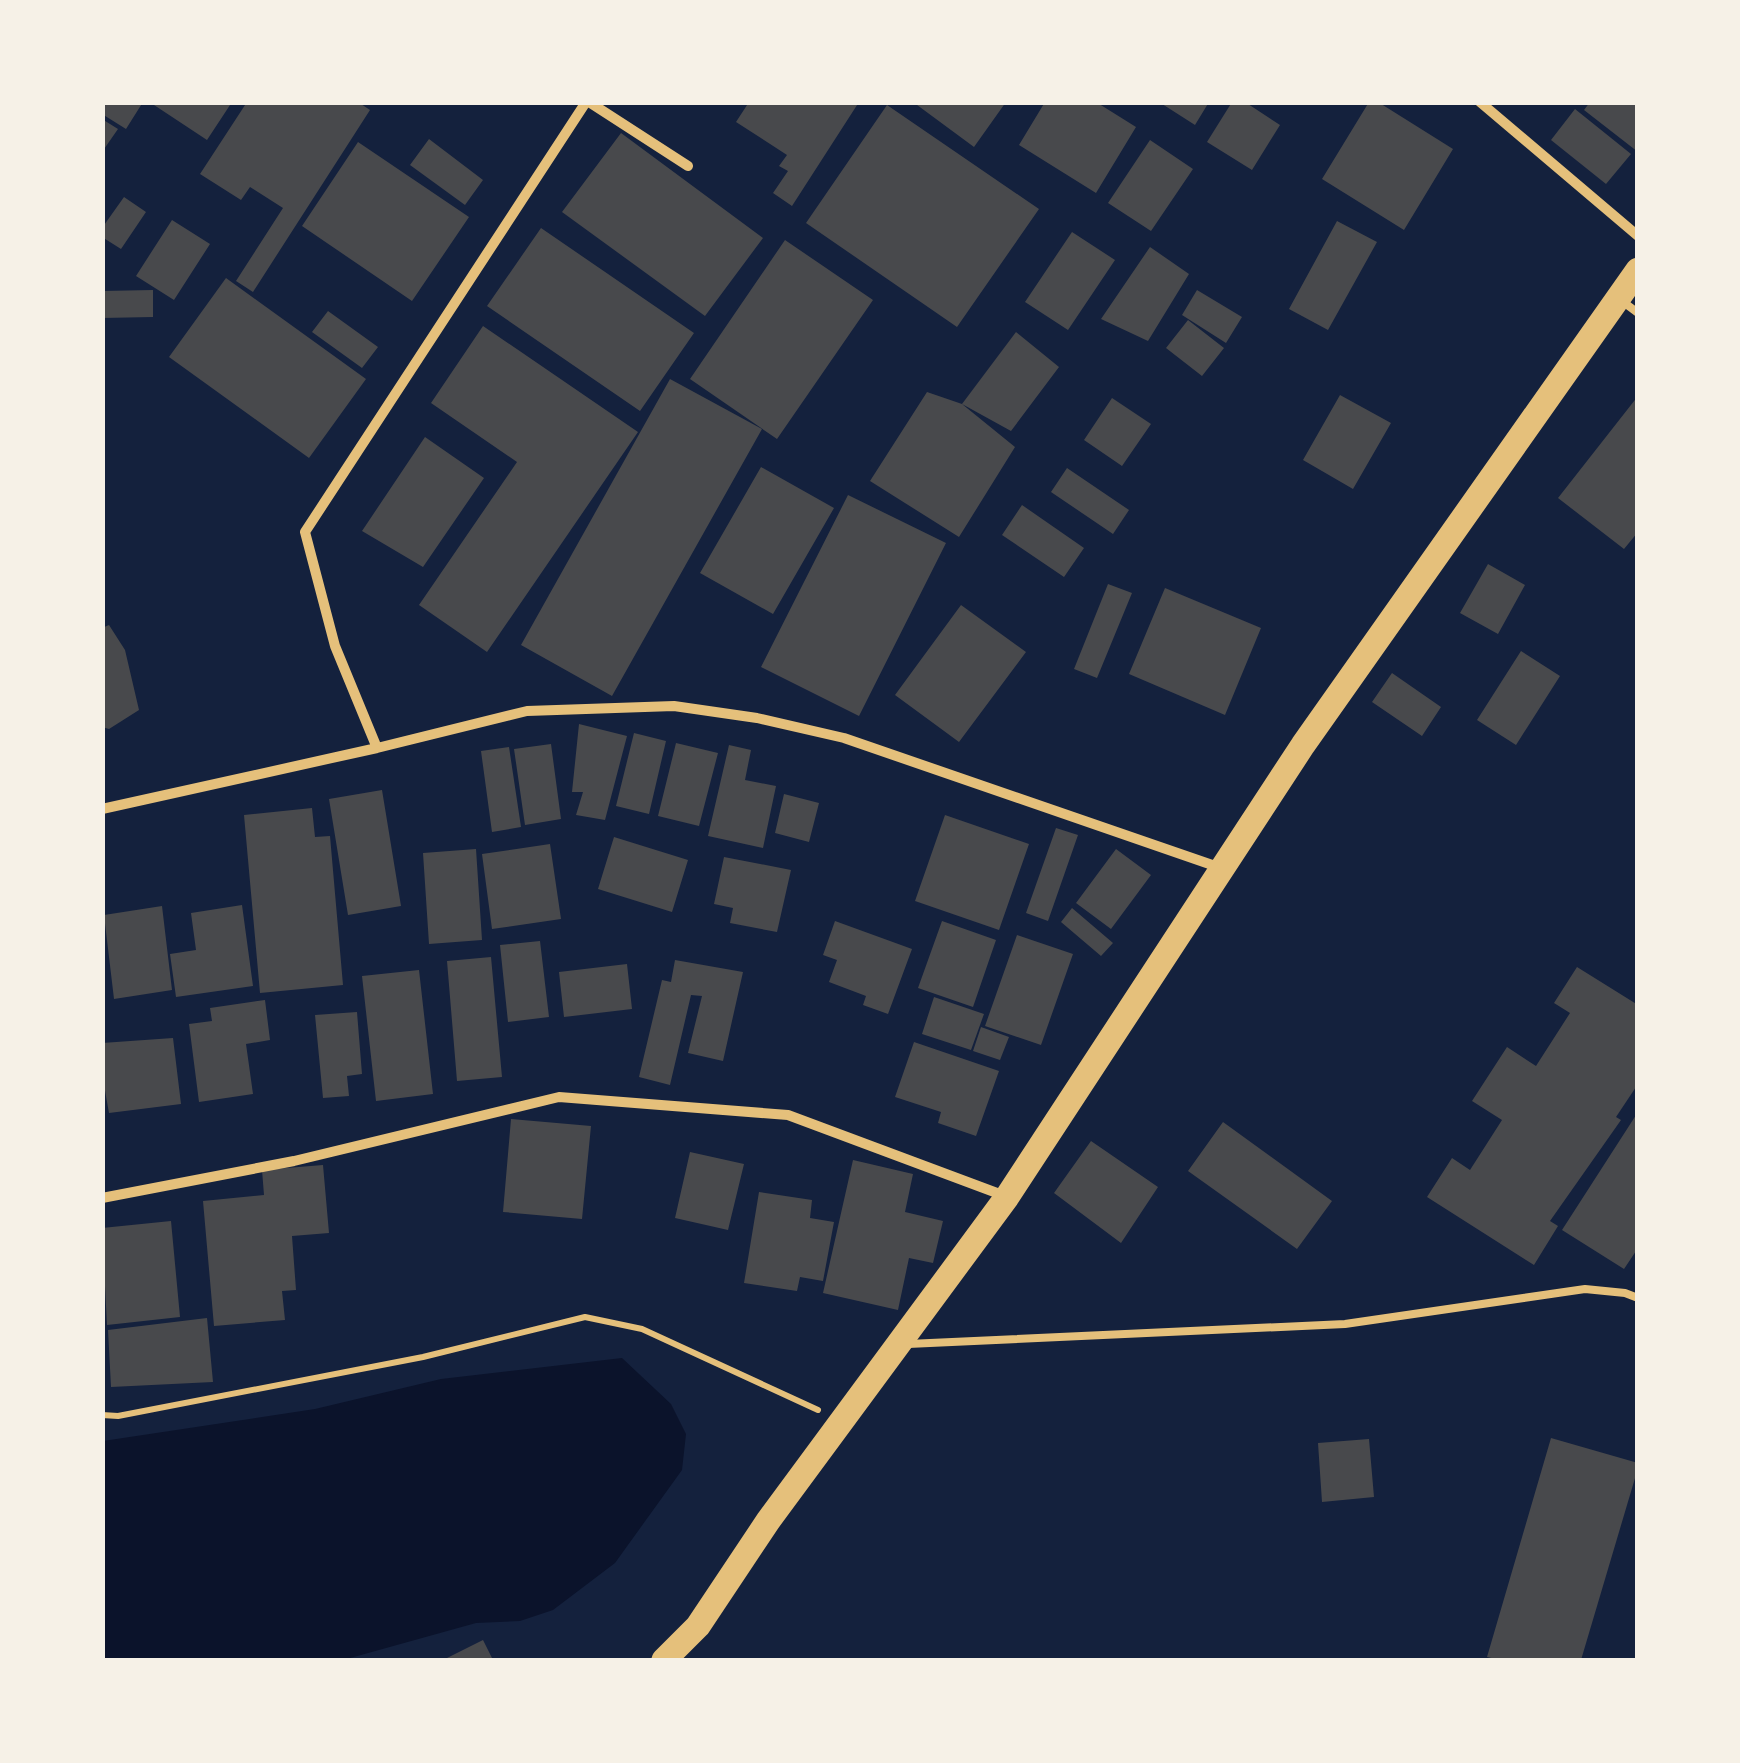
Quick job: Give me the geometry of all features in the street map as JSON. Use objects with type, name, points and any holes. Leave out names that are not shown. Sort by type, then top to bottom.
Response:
[{"type":"main road","points":[[664,1660],[698,1626],[768,1521],[1007,1197],[1313,730],[1628,306],[1638,270]]},
{"type":"street","points":[[378,748],[335,646],[305,532],[587,102],[688,166]]},
{"type":"street","points":[[1480,102],[1638,236]]},
{"type":"street","points":[[102,809],[527,711],[674,706],[758,718],[844,738],[1223,868]]},
{"type":"street","points":[[102,1198],[294,1161],[559,1097],[788,1115],[1007,1197]]},
{"type":"lane","points":[[898,1345],[1345,1324],[1585,1289],[1638,1298]]},
{"type":"path","points":[[102,1415],[118,1416],[249,1393],[423,1357],[584,1317],[642,1329],[842,1422]]},
{"type":"water","points":[[622,1358],[671,1404],[686,1434],[682,1470],[615,1563],[553,1610],[520,1621],[476,1623],[343,1660],[103,1660],[103,1441],[315,1409],[441,1379]]},
{"type":"building","points":[[102,102],[143,102],[126,129],[102,114]]},
{"type":"building","points":[[232,102],[207,140],[154,105]]},
{"type":"building","points":[[247,102],[358,102],[370,110],[253,292],[236,281],[283,208],[250,187],[241,200],[200,174]]},
{"type":"building","points":[[749,102],[859,102],[792,206],[773,193],[788,171],[779,166],[787,155],[736,122]]},
{"type":"building","points":[[913,102],[1006,102],[974,147]]},
{"type":"building","points":[[1045,102],[1096,102],[1136,127],[1096,193],[1019,145]]},
{"type":"building","points":[[1159,102],[1209,102],[1195,125]]},
{"type":"building","points":[[1232,102],[1245,102],[1280,125],[1252,170],[1207,142]]},
{"type":"building","points":[[1369,102],[1378,102],[1453,149],[1404,230],[1322,179]]},
{"type":"building","points":[[1590,102],[1638,102],[1638,152],[1584,110]]},
{"type":"building","points":[[887,105],[1039,209],[957,327],[806,223]]},
{"type":"building","points":[[1575,109],[1631,154],[1606,184],[1551,140]]},
{"type":"building","points":[[102,119],[118,129],[102,152]]},
{"type":"building","points":[[621,133],[763,238],[705,316],[562,212]]},
{"type":"building","points":[[429,139],[483,180],[465,205],[410,165]]},
{"type":"building","points":[[1150,140],[1193,169],[1151,231],[1108,203]]},
{"type":"building","points":[[358,142],[469,217],[412,301],[302,226]]},
{"type":"building","points":[[124,197],[146,212],[121,249],[102,237],[102,228]]},
{"type":"building","points":[[172,220],[210,244],[174,300],[136,276]]},
{"type":"building","points":[[1337,221],[1377,242],[1328,330],[1289,309]]},
{"type":"building","points":[[541,228],[694,333],[640,411],[487,306]]},
{"type":"building","points":[[1072,232],[1115,260],[1068,330],[1025,302]]},
{"type":"building","points":[[785,240],[873,300],[777,439],[690,379]]},
{"type":"building","points":[[1150,247],[1189,274],[1148,341],[1101,319]]},
{"type":"building","points":[[226,278],[366,379],[309,458],[169,357]]},
{"type":"building","points":[[153,290],[153,317],[102,318],[102,291]]},
{"type":"building","points":[[1197,290],[1242,317],[1226,343],[1182,315]]},
{"type":"building","points":[[328,311],[378,347],[362,368],[312,332]]},
{"type":"building","points":[[1188,320],[1224,348],[1202,376],[1166,348]]},
{"type":"building","points":[[483,326],[638,432],[487,652],[419,605],[517,462],[431,403]]},
{"type":"building","points":[[1016,332],[1059,367],[1011,431],[962,404]]},
{"type":"building","points":[[670,379],[762,429],[612,696],[521,645]]},
{"type":"building","points":[[927,392],[962,404],[1015,447],[959,537],[870,481]]},
{"type":"building","points":[[1340,395],[1391,423],[1353,489],[1303,460]]},
{"type":"building","points":[[1638,396],[1638,532],[1624,549],[1558,498]]},
{"type":"building","points":[[1112,398],[1151,424],[1122,466],[1084,440]]},
{"type":"building","points":[[425,437],[484,478],[423,567],[362,531]]},
{"type":"building","points":[[761,467],[834,508],[773,614],[700,573]]},
{"type":"building","points":[[1067,468],[1129,510],[1113,534],[1051,492]]},
{"type":"building","points":[[848,495],[946,543],[859,716],[761,667]]},
{"type":"building","points":[[1022,505],[1084,548],[1064,577],[1002,535]]},
{"type":"building","points":[[1488,564],[1525,585],[1498,634],[1460,613]]},
{"type":"building","points":[[1108,584],[1132,593],[1097,678],[1074,669]]},
{"type":"building","points":[[1165,588],[1261,628],[1225,715],[1129,674]]},
{"type":"building","points":[[961,605],[1026,652],[959,742],[895,695]]},
{"type":"building","points":[[109,625],[125,650],[139,710],[109,729],[102,727],[102,628]]},
{"type":"building","points":[[1521,651],[1560,676],[1516,745],[1477,720]]},
{"type":"building","points":[[1392,673],[1441,707],[1422,736],[1372,702]]},
{"type":"building","points":[[579,724],[627,736],[605,820],[576,815],[583,792],[572,792]]},
{"type":"building","points":[[634,733],[666,741],[649,814],[616,806]]},
{"type":"building","points":[[676,743],[718,753],[699,826],[658,816]]},
{"type":"building","points":[[551,744],[561,819],[525,825],[514,749]]},
{"type":"building","points":[[729,745],[751,750],[745,780],[776,786],[763,848],[708,836]]},
{"type":"building","points":[[509,747],[521,827],[492,832],[481,751]]},
{"type":"building","points":[[382,790],[401,906],[348,915],[329,799]]},
{"type":"building","points":[[784,794],[819,803],[809,842],[775,833]]},
{"type":"building","points":[[312,808],[315,837],[330,836],[343,985],[260,993],[244,815]]},
{"type":"building","points":[[945,815],[1029,844],[999,930],[915,901]]},
{"type":"building","points":[[1056,828],[1078,835],[1048,921],[1026,913]]},
{"type":"building","points":[[614,837],[688,860],[672,912],[598,889]]},
{"type":"building","points":[[550,844],[561,919],[492,929],[482,854]]},
{"type":"building","points":[[476,849],[482,940],[429,944],[423,853]]},
{"type":"building","points":[[1116,849],[1151,875],[1111,929],[1076,903]]},
{"type":"building","points":[[724,857],[791,870],[777,932],[730,923],[733,908],[714,904]]},
{"type":"building","points":[[242,905],[253,986],[176,997],[170,954],[196,950],[191,913]]},
{"type":"building","points":[[162,906],[172,990],[114,999],[104,915]]},
{"type":"building","points":[[1072,908],[1113,943],[1101,956],[1061,922]]},
{"type":"building","points":[[835,921],[912,949],[888,1014],[863,1005],[866,996],[829,982],[837,960],[823,955]]},
{"type":"building","points":[[942,921],[996,940],[973,1007],[918,988]]},
{"type":"building","points":[[1017,935],[1073,954],[1041,1045],[985,1026]]},
{"type":"building","points":[[540,941],[549,1017],[508,1022],[500,945]]},
{"type":"building","points":[[491,957],[502,1077],[457,1081],[447,961]]},
{"type":"building","points":[[675,960],[743,972],[723,1061],[688,1053],[702,996],[691,995],[670,1085],[639,1077],[662,980],[671,982]]},
{"type":"building","points":[[627,964],[632,1009],[564,1017],[559,972]]},
{"type":"building","points":[[1577,967],[1638,1005],[1638,1084],[1616,1117],[1621,1120],[1550,1221],[1558,1226],[1534,1265],[1427,1197],[1452,1158],[1470,1170],[1502,1120],[1472,1101],[1507,1047],[1536,1066],[1570,1013],[1554,1003]]},
{"type":"building","points":[[419,970],[433,1094],[376,1101],[362,976]]},
{"type":"building","points":[[934,997],[984,1014],[971,1050],[922,1034]]},
{"type":"building","points":[[265,1000],[270,1040],[246,1044],[253,1094],[199,1102],[189,1024],[212,1021],[210,1008]]},
{"type":"building","points":[[357,1012],[362,1074],[347,1076],[349,1096],[323,1098],[315,1015]]},
{"type":"building","points":[[981,1027],[1009,1037],[1000,1060],[973,1051]]},
{"type":"building","points":[[173,1038],[181,1104],[109,1113],[102,1074],[102,1043]]},
{"type":"building","points":[[914,1042],[999,1071],[976,1136],[938,1123],[941,1112],[895,1097]]},
{"type":"building","points":[[1638,1112],[1638,1248],[1624,1269],[1562,1230]]},
{"type":"building","points":[[511,1119],[591,1126],[582,1219],[503,1212]]},
{"type":"building","points":[[1223,1122],[1332,1201],[1297,1249],[1188,1171]]},
{"type":"building","points":[[1091,1141],[1158,1187],[1121,1243],[1054,1193]]},
{"type":"building","points":[[690,1152],[744,1164],[728,1230],[675,1218]]},
{"type":"building","points":[[853,1160],[913,1174],[905,1212],[943,1221],[933,1263],[909,1258],[898,1310],[823,1293]]},
{"type":"building","points":[[323,1165],[329,1233],[292,1236],[296,1290],[282,1291],[285,1320],[214,1326],[203,1201],[264,1195],[262,1170]]},
{"type":"building","points":[[759,1192],[812,1200],[810,1218],[834,1222],[823,1281],[800,1277],[797,1291],[744,1283]]},
{"type":"building","points":[[171,1221],[180,1317],[107,1325],[102,1228]]},
{"type":"building","points":[[207,1318],[213,1382],[111,1387],[108,1330]]},
{"type":"building","points":[[1551,1438],[1638,1463],[1638,1468],[1581,1660],[1487,1657]]},
{"type":"building","points":[[1369,1439],[1374,1497],[1322,1502],[1318,1443]]},
{"type":"building","points":[[483,1640],[493,1660],[443,1660]]}]
